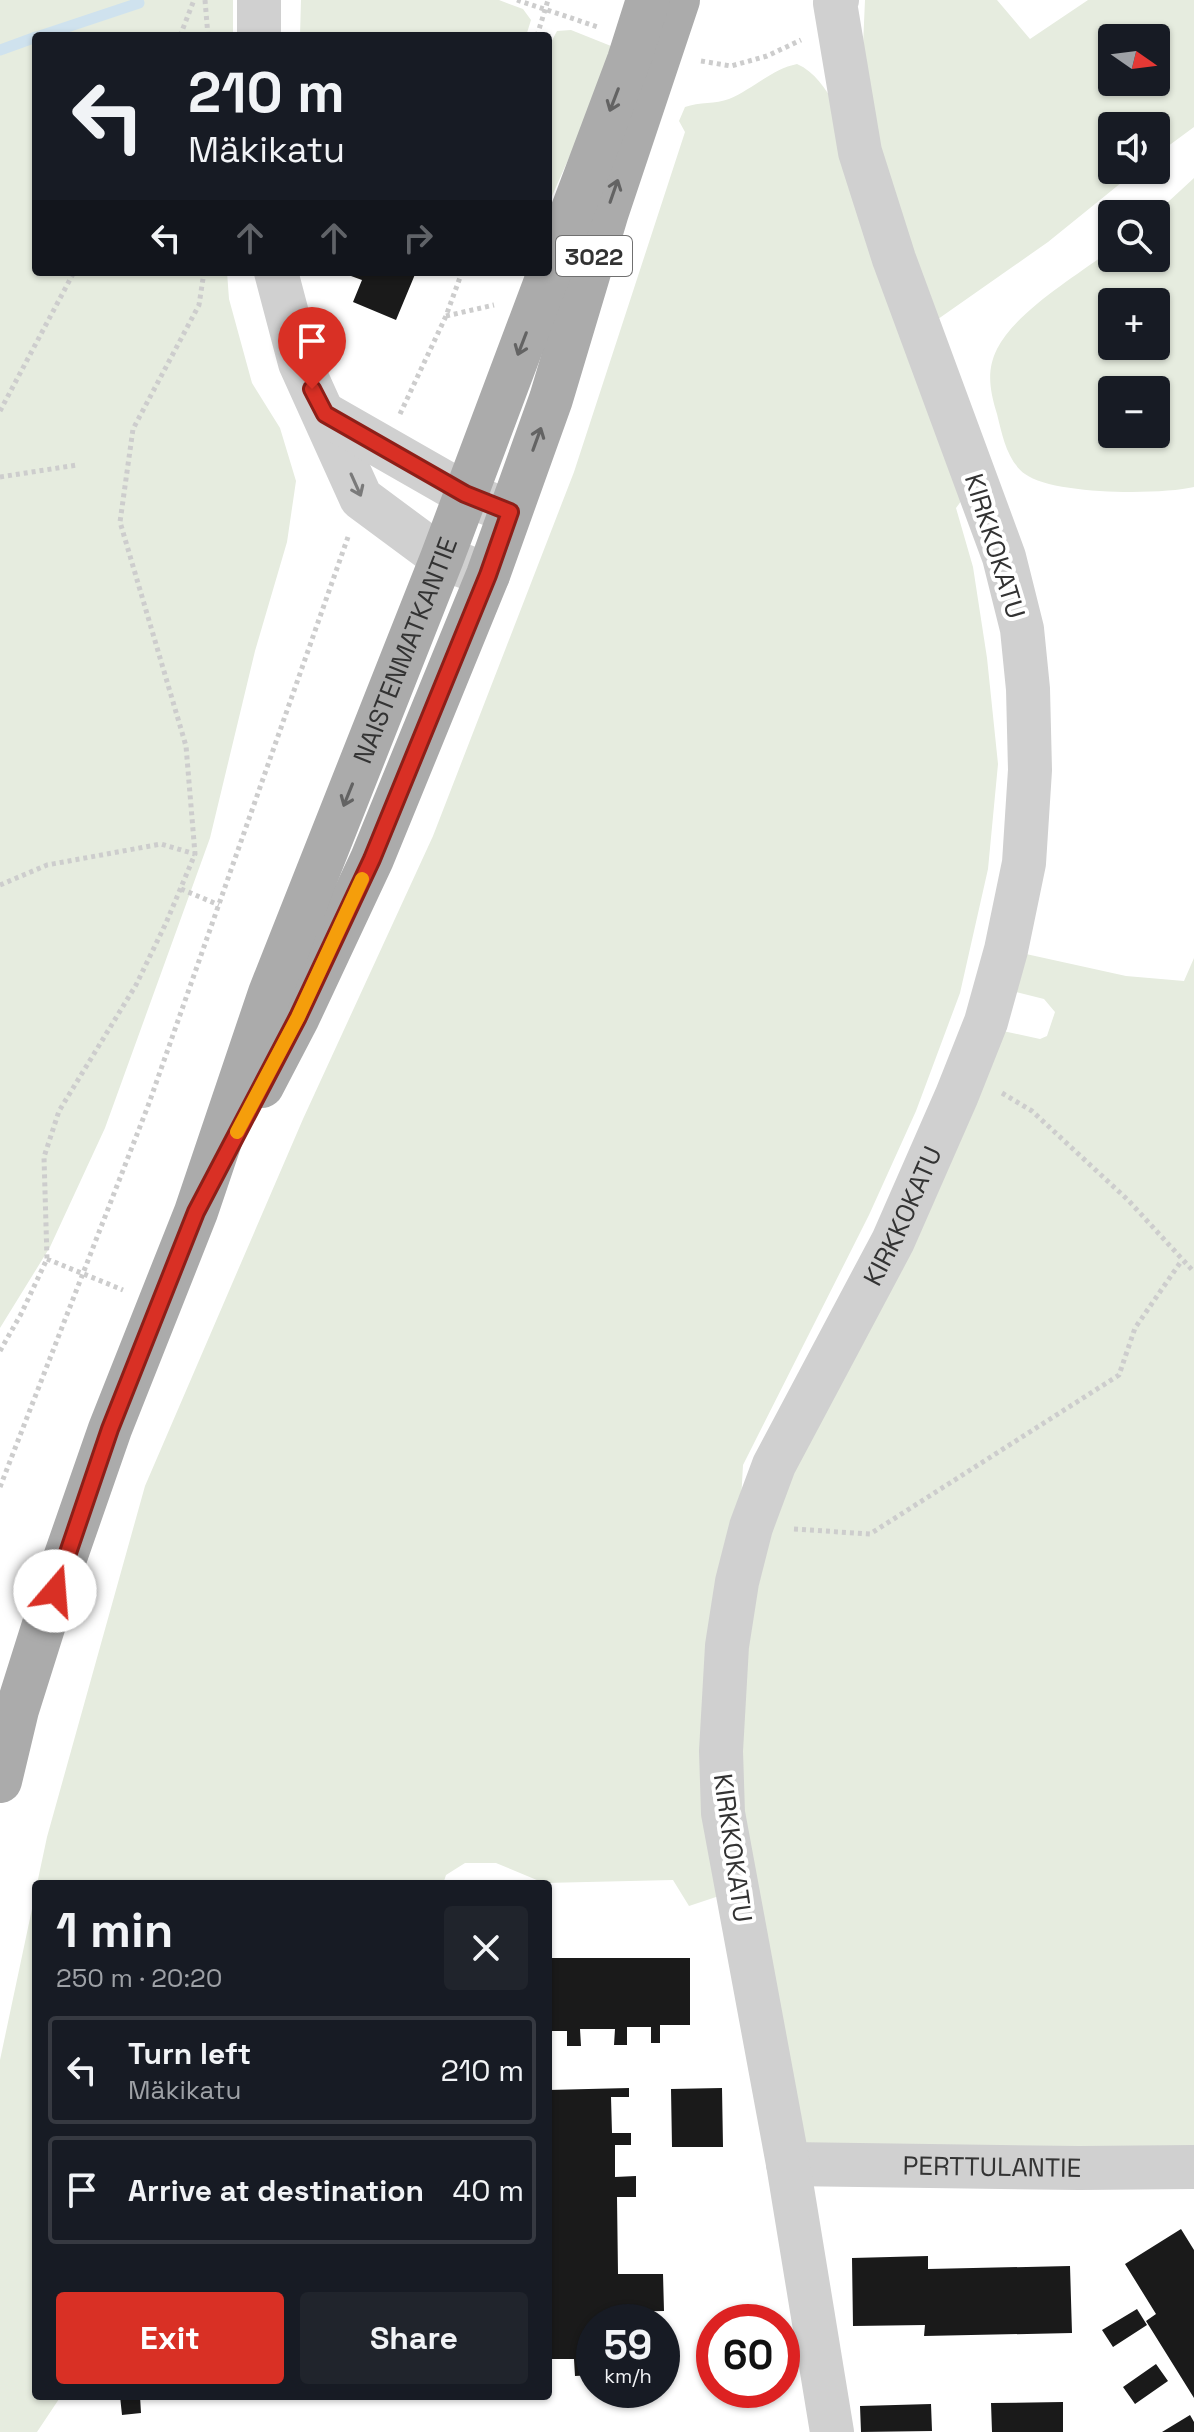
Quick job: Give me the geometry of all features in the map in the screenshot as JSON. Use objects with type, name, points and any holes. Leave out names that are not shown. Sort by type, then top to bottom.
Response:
[{"type":"main road","name":"NAISTENMATKANTIE","points":[[552,264],[629,60],[648,0]]},
{"type":"main road","name":"NAISTENMATKANTIE","points":[[196,1212],[298,1017],[372,859],[488,575],[551,399],[607,212],[678,0]]},
{"type":"main road","name":"NAISTENMATKANTIE","points":[[0,1781],[17,1710],[110,1429],[196,1212],[270,993],[442,558],[547,276]]},
{"type":"street","points":[[259,0],[259,32]]},
{"type":"street","name":"KIRKKOKATU","points":[[821,2426],[788,2164],[723,1813],[721,1751],[727,1646],[737,1582],[751,1527],[774,1465],[893,1241],[986,1022],[1006,950],[1024,863],[1030,770],[1028,689],[1022,629],[1004,557],[894,259],[860,152],[836,1]]},
{"type":"street","points":[[277,276],[300,363],[361,498],[442,558],[488,575]]},
{"type":"street","points":[[325,414],[465,494],[510,512]]},
{"type":"street","name":"PERTTULANTIE","points":[[788,2164],[1194,2167]]},
{"type":"path","points":[[182,32],[194,0]]},
{"type":"path","points":[[205,0],[206,32]]},
{"type":"path","points":[[517,0],[610,31]]},
{"type":"path","points":[[538,32],[548,0]]},
{"type":"path","points":[[695,60],[731,66],[767,56],[804,38],[836,1]]},
{"type":"path","points":[[0,411],[72,276]]},
{"type":"path","points":[[0,1351],[47,1259],[44,1157],[59,1111],[136,985],[195,854],[186,746],[120,522],[133,429],[199,305],[203,276]]},
{"type":"path","points":[[384,448],[446,316],[461,276]]},
{"type":"path","points":[[446,316],[507,302]]},
{"type":"path","points":[[0,477],[77,465]]},
{"type":"path","points":[[0,1487],[148,1106],[361,498]]},
{"type":"path","points":[[0,885],[47,865],[161,844],[195,854]]},
{"type":"path","points":[[181,889],[219,905]]},
{"type":"path","points":[[967,1072],[1032,1111],[1128,1200],[1194,1272]]},
{"type":"path","points":[[47,1259],[82,1272]]},
{"type":"path","points":[[751,1527],[870,1534],[1119,1375],[1135,1328],[1182,1260]]},
{"type":"shaded area","points":[[0,0],[233,0],[233,32],[32,32],[32,276],[227,276],[229,299],[252,383],[280,428],[296,481],[287,542],[255,651],[210,838],[105,1128],[50,1247],[0,1328]]},
{"type":"shaded area","points":[[301,0],[499,0],[523,9],[531,20],[527,32],[300,32]]},
{"type":"shaded area","points":[[865,0],[997,0],[1030,39],[1088,0],[1194,0],[1194,127],[1170,145],[1170,112],[1098,112],[1098,184],[1120,184],[1048,242],[931,324],[898,236],[862,69]]},
{"type":"shaded area","points":[[571,30],[611,46],[600,88],[552,196],[552,40],[557,31]]},
{"type":"shaded area","points":[[797,64],[803,67],[814,76],[835,105],[970,489],[956,508],[973,567],[987,658],[998,764],[988,869],[960,993],[916,1111],[869,1215],[743,1465],[719,1896],[689,1906],[673,1880],[552,1883],[552,1880],[537,1880],[496,1863],[465,1863],[446,1875],[444,1880],[38,1880],[47,1837],[145,1486],[303,1119],[433,836],[574,472],[685,132],[679,121],[685,107],[729,99],[779,70]]},
{"type":"shaded area","points":[[1194,178],[1194,487],[1133,492],[1058,486],[1025,474],[1014,462],[1003,438],[992,397],[991,365],[997,349],[1018,321],[1098,259],[1098,272],[1170,272],[1170,200]]},
{"type":"shaded area","points":[[1026,954],[1126,976],[1184,981],[1194,958],[1194,2150],[801,2145],[741,1831],[739,1671],[775,1512],[1003,1031],[1040,1039],[1047,1036],[1055,1012],[1044,999],[1016,992]]},
{"type":"shaded area","points":[[32,1909],[32,2400],[58,2400],[37,2432],[0,2432],[0,2060]]},
{"type":"building","points":[[351,276],[414,276],[396,320],[353,302],[362,280]]},
{"type":"building","points":[[552,1958],[690,1958],[690,2025],[660,2025],[660,2043],[651,2043],[651,2027],[627,2027],[627,2045],[614,2045],[615,2029],[580,2029],[581,2046],[567,2046],[567,2031],[552,2031]]},
{"type":"building","points":[[629,2088],[629,2097],[611,2097],[612,2133],[631,2133],[631,2145],[615,2145],[615,2177],[636,2176],[636,2197],[617,2197],[618,2274],[663,2274],[664,2304],[576,2304],[576,2376],[574,2359],[552,2359],[552,2090]]},
{"type":"building","points":[[722,2088],[723,2147],[672,2147],[671,2089]]},
{"type":"building","points":[[1181,2229],[1194,2250],[1194,2398],[1146,2321],[1156,2314],[1125,2264]]},
{"type":"building","points":[[928,2256],[928,2269],[1070,2266],[1072,2333],[924,2336],[925,2325],[853,2326],[852,2258]]},
{"type":"building","points":[[1137,2309],[1147,2325],[1113,2347],[1102,2330]]},
{"type":"building","points":[[1156,2364],[1168,2381],[1135,2404],[1123,2387]]},
{"type":"building","points":[[120,2400],[140,2400],[141,2413],[122,2415]]},
{"type":"building","points":[[1063,2402],[1063,2432],[992,2432],[991,2403]]},
{"type":"building","points":[[931,2404],[932,2431],[861,2432],[860,2406]]},
{"type":"building","points":[[1190,2415],[1194,2432],[1162,2432]]},
{"type":"waterway","points":[[52,32],[139,3]]},
{"type":"waterway","points":[[0,50],[32,38]]},
{"type":"slow traffic","points":[[237,1132],[298,1017],[362,879]]},
{"type":"route","points":[[55,1591],[110,1429],[196,1212],[298,1017],[372,859],[488,575],[510,512],[465,494],[325,414],[312,389]]}]
